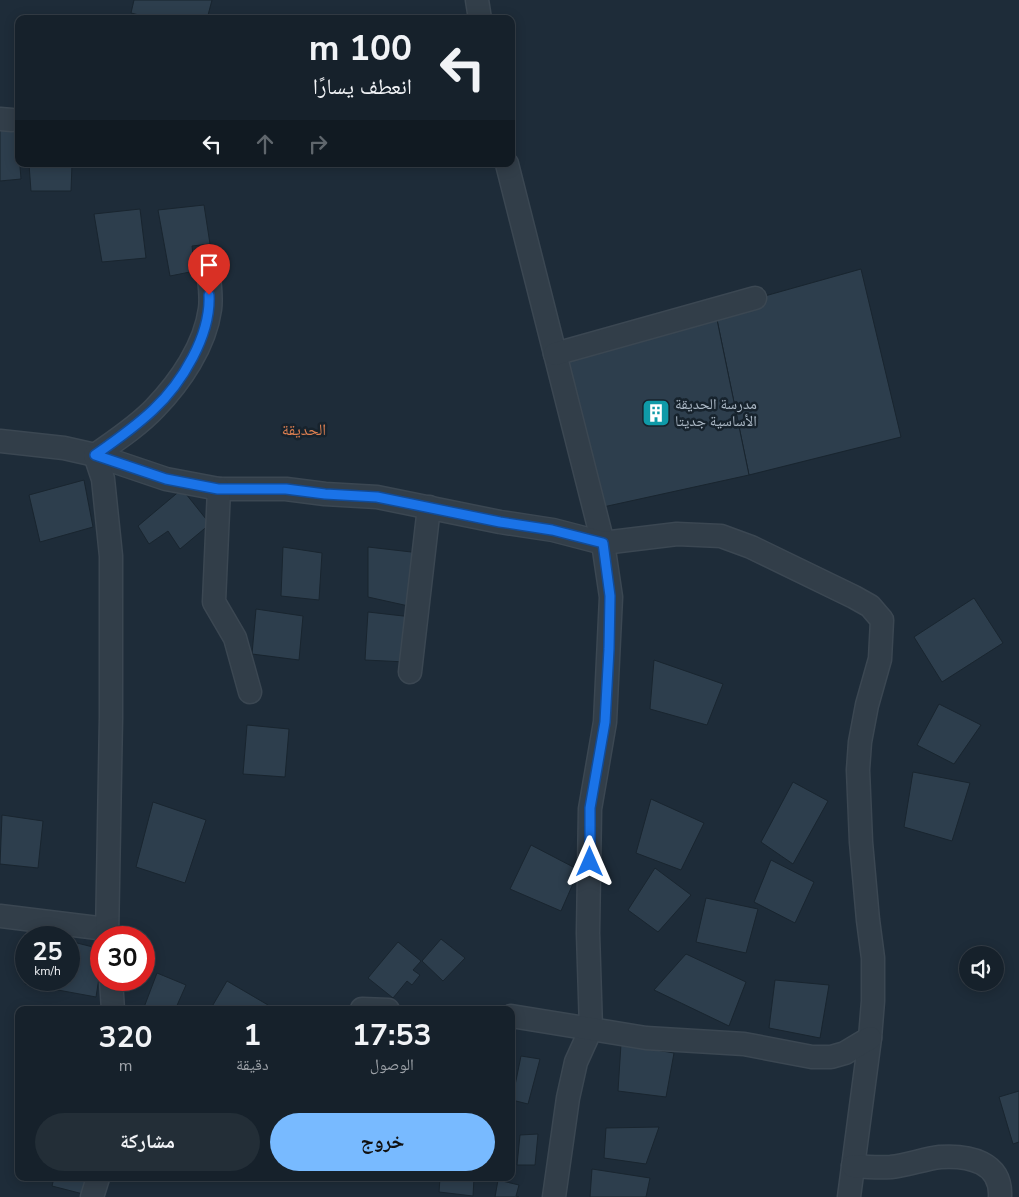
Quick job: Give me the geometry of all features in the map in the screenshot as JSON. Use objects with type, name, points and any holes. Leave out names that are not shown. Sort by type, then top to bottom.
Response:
[{"type":"street","points":[[477,0],[479,15]]},
{"type":"street","points":[[508,167],[603,543],[610,596],[605,722],[590,808],[588,932],[591,1029],[576,1062],[568,1098],[554,1197]]},
{"type":"street","points":[[95,455],[154,409],[188,366],[202,339],[210,309],[208,268]]},
{"type":"street","points":[[555,354],[755,298]]},
{"type":"street","points":[[0,441],[64,448],[95,455],[166,479],[218,489],[286,489],[325,494],[377,497],[429,506],[500,522],[552,530],[603,543],[677,534],[721,536],[751,547],[870,606],[882,620],[880,659],[867,705],[860,742],[858,770],[861,833],[873,958],[873,1001],[870,1038],[849,1197]]},
{"type":"street","points":[[95,455],[103,479],[111,556],[111,717],[107,926]]},
{"type":"street","points":[[218,489],[214,602],[235,638],[250,692]]},
{"type":"street","points":[[410,672],[429,506]]},
{"type":"street","points":[[0,916],[90,930]]},
{"type":"street","points":[[112,991],[113,1006]]},
{"type":"street","points":[[515,1017],[646,1038],[744,1044],[820,1057],[832,1057],[845,1053],[870,1038]]},
{"type":"street","points":[[853,1166],[890,1167],[939,1158],[967,1158],[982,1163],[996,1173],[999,1180],[1000,1197]]},
{"type":"street","points":[[92,1197],[97,1181]]},
{"type":"building","points":[[134,0],[212,0],[208,15],[139,15],[131,13]]},
{"type":"building","points":[[15,129],[15,167],[20,167],[21,179],[0,181],[0,130]]},
{"type":"building","points":[[29,167],[72,167],[71,191],[31,191]]},
{"type":"building","points":[[204,205],[210,244],[192,246],[195,271],[170,276],[158,210]]},
{"type":"building","points":[[140,209],[146,258],[102,262],[94,214]]},
{"type":"building","points":[[861,269],[901,437],[749,475],[715,310]]},
{"type":"building","name":"مدرسة الحديقة الأساسية جديتا","points":[[715,310],[749,475],[594,509],[564,351]]},
{"type":"building","points":[[84,480],[93,527],[40,542],[29,495]]},
{"type":"building","points":[[182,489],[210,524],[180,549],[168,531],[149,544],[138,526]]},
{"type":"building","points":[[283,547],[322,553],[319,600],[281,596]]},
{"type":"building","points":[[368,547],[420,553],[413,607],[368,597]]},
{"type":"building","points":[[974,598],[1003,643],[942,682],[914,637]]},
{"type":"building","points":[[256,609],[303,616],[299,660],[252,654]]},
{"type":"building","points":[[368,612],[412,617],[406,662],[365,660]]},
{"type":"building","points":[[654,660],[723,684],[707,725],[650,709]]},
{"type":"building","points":[[939,704],[981,725],[954,764],[917,745]]},
{"type":"building","points":[[247,725],[289,729],[285,777],[243,774]]},
{"type":"building","points":[[913,772],[970,783],[952,841],[904,827]]},
{"type":"building","points":[[793,782],[828,801],[793,864],[761,842]]},
{"type":"building","points":[[651,799],[704,823],[681,870],[636,853]]},
{"type":"building","points":[[153,802],[206,820],[185,883],[136,867]]},
{"type":"building","points":[[2,815],[43,821],[38,868],[0,864]]},
{"type":"building","points":[[531,845],[579,870],[561,911],[510,889]]},
{"type":"building","points":[[771,860],[814,882],[795,923],[754,902]]},
{"type":"building","points":[[655,868],[691,895],[658,932],[628,910]]},
{"type":"building","points":[[706,898],[758,909],[746,953],[696,942]]},
{"type":"building","points":[[441,939],[465,958],[443,981],[422,961]]},
{"type":"building","points":[[398,942],[421,961],[413,970],[420,975],[412,985],[407,981],[393,998],[368,978]]},
{"type":"building","points":[[80,944],[90,946],[90,991],[97,991],[96,997],[63,991],[80,991]]},
{"type":"building","points":[[686,954],[746,982],[729,1026],[654,990]]},
{"type":"building","points":[[157,973],[186,985],[177,1006],[145,1006],[150,991],[155,991]]},
{"type":"building","points":[[775,980],[829,985],[820,1038],[769,1028]]},
{"type":"building","points":[[227,981],[268,1005],[267,1006],[212,1006]]},
{"type":"building","points":[[621,1044],[674,1053],[666,1097],[618,1091]]},
{"type":"building","points":[[521,1056],[540,1059],[528,1104],[515,1101],[515,1085]]},
{"type":"building","points":[[1019,1091],[1019,1142],[1013,1144],[999,1097]]},
{"type":"building","points":[[659,1127],[646,1164],[604,1158],[606,1128]]},
{"type":"building","points":[[538,1134],[535,1165],[517,1165],[520,1135]]},
{"type":"building","points":[[592,1169],[650,1178],[646,1197],[590,1197]]},
{"type":"building","points":[[53,1181],[92,1181],[87,1195],[52,1186]]},
{"type":"building","points":[[440,1181],[474,1181],[473,1196],[439,1192]]},
{"type":"building","points":[[498,1181],[519,1185],[516,1196],[519,1197],[495,1197]]},
{"type":"place","name":"مدرسة الحديقة الأساسية جديتا","points":[[656,413]]},
{"type":"district","name":"الحديقة","points":[[304,429]]},
{"type":"route","points":[[209,295],[210,309],[202,339],[188,366],[154,409],[95,455],[166,479],[218,489],[286,489],[325,494],[377,497],[429,506],[500,522],[552,530],[603,543],[610,596],[609,649],[605,722],[590,808],[590,862]]}]
